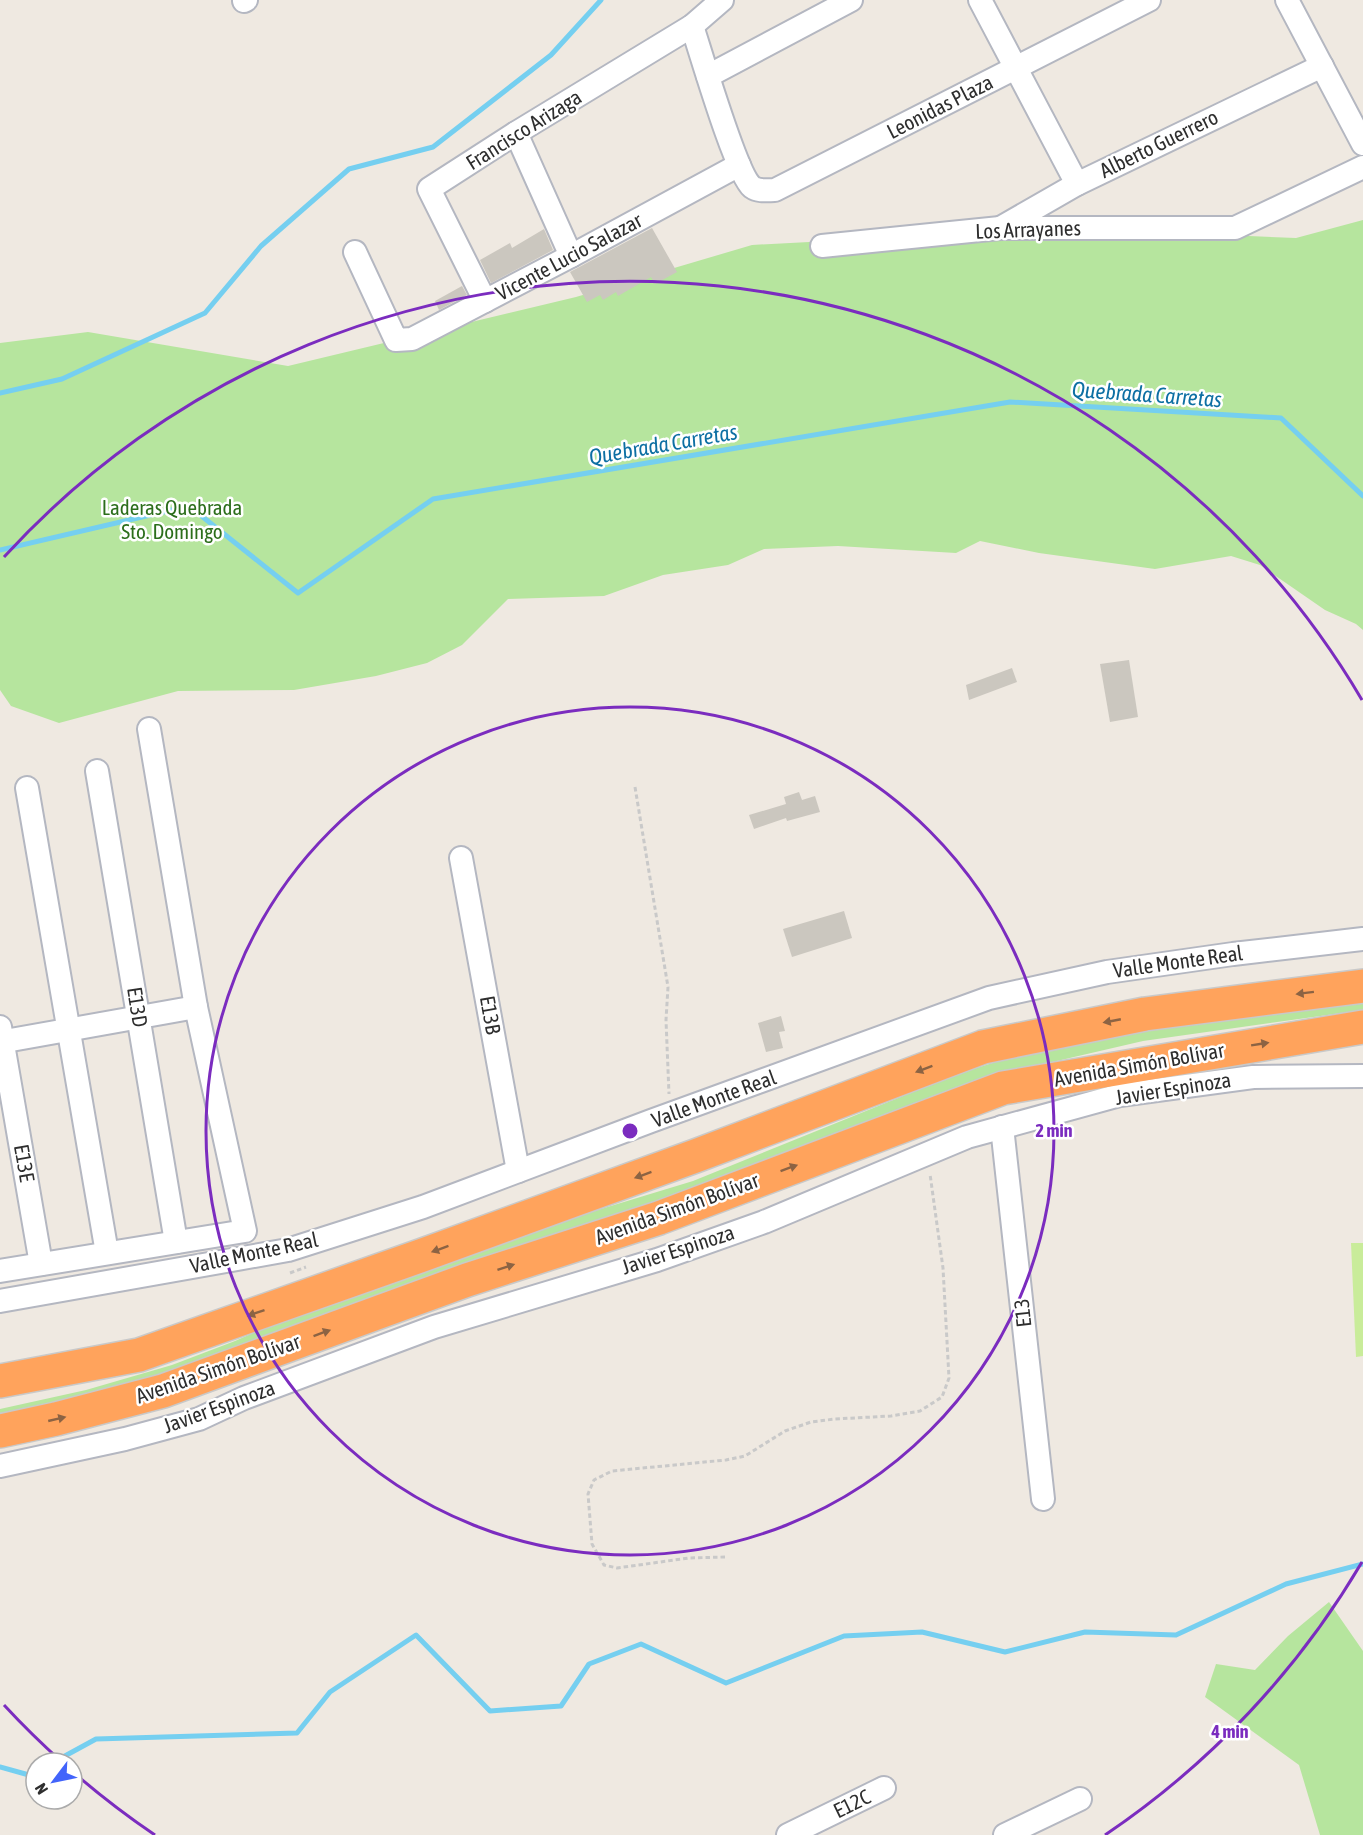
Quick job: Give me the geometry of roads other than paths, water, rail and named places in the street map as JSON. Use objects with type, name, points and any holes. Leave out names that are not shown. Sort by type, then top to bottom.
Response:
[{"type":"highway","name":"Avenida Simón Bolívar","points":[[0,1381],[139,1355],[698,1155],[983,1047],[1145,1014],[1363,986]]},
{"type":"highway","name":"Avenida Simón Bolívar","points":[[0,1431],[163,1391],[467,1280],[659,1218],[1003,1088],[1363,1027]]},
{"type":"street","name":"Francisco Arizaga","points":[[485,302],[429,189],[516,133],[693,26],[722,0]]},
{"type":"street","points":[[708,76],[851,0]]},
{"type":"street","points":[[980,0],[1077,184]]},
{"type":"street","name":"Leonidas Plaza","points":[[739,165],[752,187],[760,191],[775,190],[1149,0]]},
{"type":"street","points":[[1287,0],[1363,144]]},
{"type":"street","points":[[693,26],[739,165]]},
{"type":"street","name":"Alberto Guerrero","points":[[1000,228],[1077,184],[1322,66]]},
{"type":"street","points":[[516,133],[571,256]]},
{"type":"street","name":"Vicente Lucio Salazar","points":[[355,252],[396,340],[412,339],[739,165]]},
{"type":"street","name":"Los Arrayanes","points":[[822,246],[1000,228],[1235,228],[1363,167]]},
{"type":"street","points":[[0,1271],[245,1231],[195,1007],[149,729]]},
{"type":"street","name":"E13D","points":[[97,771],[176,1242]]},
{"type":"street","points":[[27,788],[105,1253],[123,1278]]},
{"type":"street","name":"E13B","points":[[460,858],[518,1171]]},
{"type":"street","name":"Valle Monte Real","points":[[0,1300],[288,1250],[423,1207],[989,998],[1107,972],[1363,939]]},
{"type":"street","points":[[1,1037],[69,1030],[195,1007]]},
{"type":"street","name":"E13E","points":[[1,1037],[41,1264]]},
{"type":"street","name":"Javier Espinoza","points":[[0,1466],[125,1439],[199,1419],[244,1398],[434,1327],[657,1260],[764,1222],[967,1137],[1120,1095],[1253,1077],[1363,1076]]},
{"type":"street","name":"E13","points":[[1002,1127],[1043,1499]]},
{"type":"street","points":[[91,1284],[105,1253]]},
{"type":"street","name":"E12C","points":[[788,1835],[884,1788]]},
{"type":"street","points":[[1005,1835],[1080,1799]]},
{"type":"waterway","points":[[0,393],[62,379],[205,313],[261,246],[349,169],[433,147],[551,55],[601,0]]},
{"type":"waterway","name":"Quebrada Carretas","points":[[0,550],[189,506],[298,593],[433,499],[1010,402],[1281,418],[1363,496]]},
{"type":"waterway","points":[[74,1751],[96,1739],[297,1733],[330,1692],[416,1635],[490,1711],[561,1706],[589,1664],[641,1644],[726,1683],[844,1636],[922,1632],[1005,1652],[1085,1632],[1176,1635],[1286,1584],[1363,1564]]},
{"type":"waterway","points":[[0,1767],[24,1774]]},
{"type":"park label","name":"Laderas Quebrada Sto. Domingo","points":[[172,520]]}]
